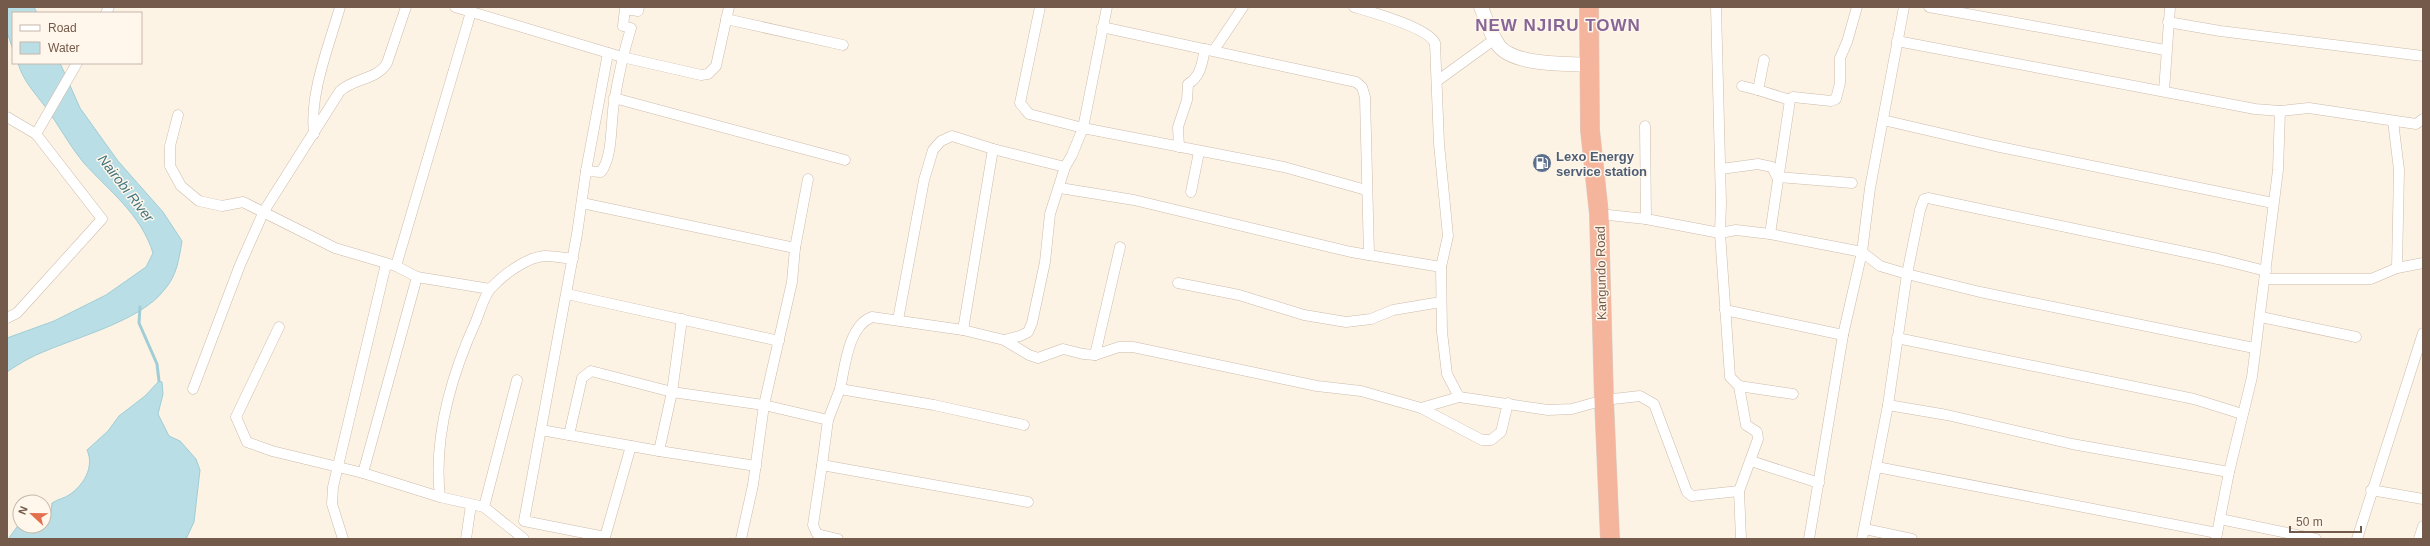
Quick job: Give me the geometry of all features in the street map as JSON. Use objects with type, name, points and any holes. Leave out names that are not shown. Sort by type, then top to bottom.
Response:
[{"type":"highway","name":"Kangundo Road","points":[[1589,7],[1590,130],[1599,214],[1604,400],[1610,539]]},
{"type":"main road","points":[[1481,7],[1496,39],[1505,51],[1527,60],[1590,65]]},
{"type":"street","points":[[314,134],[312,119],[315,99],[340,7]]},
{"type":"street","points":[[193,390],[240,265],[264,211],[343,88],[383,70],[387,63],[406,7]]},
{"type":"street","points":[[455,7],[622,58],[708,74],[716,66],[729,7]]},
{"type":"street","points":[[586,171],[602,172],[608,160],[614,98],[622,58],[631,28],[623,26],[625,9],[638,11],[639,7]]},
{"type":"street","points":[[1040,7],[1020,102],[1029,114],[1083,128],[1199,152],[1284,167],[1366,190]]},
{"type":"street","points":[[1004,340],[1020,336],[1028,332],[1032,323],[1044,262],[1050,214],[1060,188],[1065,166],[1072,155],[1083,128],[1107,7]]},
{"type":"street","points":[[1179,147],[1178,126],[1187,100],[1188,84],[1196,80],[1210,49],[1242,7]]},
{"type":"street","points":[[1354,7],[1387,12],[1433,39],[1437,81],[1439,144],[1448,236],[1441,267],[1441,302],[1445,364],[1459,397]]},
{"type":"street","points":[[1716,7],[1721,169],[1720,233],[1730,377],[1739,386],[1746,426],[1757,432],[1758,439],[1739,491],[1741,539]]},
{"type":"street","points":[[1742,86],[1790,100],[1793,97],[1831,101],[1836,98],[1840,83],[1840,58],[1847,42],[1857,7]]},
{"type":"street","points":[[1809,539],[1844,335],[1862,252],[1870,188],[1904,7]]},
{"type":"street","points":[[1929,7],[2166,50]]},
{"type":"street","points":[[2164,91],[2170,7]]},
{"type":"street","points":[[343,539],[337,524],[332,504],[336,467],[391,265],[472,12]]},
{"type":"street","points":[[726,19],[843,45]]},
{"type":"street","points":[[2168,22],[2220,31],[2423,56]]},
{"type":"street","points":[[1102,27],[1210,49],[1356,82],[1362,87],[1365,97],[1366,190],[1369,255]]},
{"type":"street","points":[[1437,81],[1496,39]]},
{"type":"street","points":[[1897,41],[2255,109],[2280,111],[2309,108],[2416,124],[2423,119]]},
{"type":"street","points":[[525,539],[524,521],[567,294],[586,171],[608,53]]},
{"type":"street","points":[[1758,90],[1764,60]]},
{"type":"street","points":[[36,134],[76,64]]},
{"type":"street","points":[[614,98],[845,160]]},
{"type":"street","points":[[1770,234],[1777,177],[1790,100]]},
{"type":"street","points":[[1877,467],[2217,536],[2229,472],[2252,377],[2254,348],[2266,275],[2281,137],[2280,111]]},
{"type":"street","points":[[178,115],[170,146],[170,166],[181,186],[198,201],[222,206],[243,202],[264,211],[293,228],[335,248],[391,265],[417,277],[490,289]]},
{"type":"street","points":[[7,117],[36,134],[102,219],[18,313],[7,318]]},
{"type":"street","points":[[1883,120],[1950,136],[2273,204]]},
{"type":"street","points":[[2393,121],[2399,170],[2396,268]]},
{"type":"street","points":[[1645,126],[1646,219]]},
{"type":"street","points":[[898,320],[924,180],[933,150],[941,141],[952,136],[993,149],[1065,166]]},
{"type":"street","points":[[962,330],[993,149]]},
{"type":"street","points":[[1191,192],[1199,152]]},
{"type":"street","points":[[1721,169],[1763,165],[1772,167],[1777,177]]},
{"type":"street","points":[[1777,177],[1852,183]]},
{"type":"street","points":[[741,539],[756,466],[764,405],[792,282],[795,248],[808,179]]},
{"type":"street","points":[[1060,188],[1134,200],[1369,255],[1441,267]]},
{"type":"street","points":[[1912,539],[1864,534],[1888,405],[1907,274],[1922,202],[1928,198],[2218,259],[2266,275],[2370,279],[2396,268],[2423,263]]},
{"type":"street","points":[[582,203],[795,248]]},
{"type":"street","points":[[1599,214],[1646,219],[1720,233],[1736,230],[1770,234],[1862,252],[1880,266],[1980,292],[2254,348]]},
{"type":"street","points":[[1095,355],[1120,247]]},
{"type":"street","points":[[440,497],[438,475],[442,418],[463,349],[490,289],[513,271],[531,260],[544,256],[573,259]]},
{"type":"street","points":[[363,472],[417,277]]},
{"type":"street","points":[[1178,283],[1240,295],[1304,314],[1346,322],[1371,319],[1393,310],[1441,302]]},
{"type":"street","points":[[567,294],[779,341]]},
{"type":"street","points":[[1725,310],[1844,335]]},
{"type":"street","points":[[838,539],[817,534],[813,526],[828,420],[840,389],[853,336],[859,326],[872,317],[962,330],[1004,340],[1029,355],[1038,358],[1063,349],[1083,354],[1095,355],[1119,347],[1133,347],[1317,386],[1361,391],[1421,408],[1482,440],[1491,440],[1501,432],[1508,403]]},
{"type":"street","points":[[2260,317],[2356,337]]},
{"type":"street","points":[[659,451],[672,392],[682,319]]},
{"type":"street","points":[[278,327],[236,417],[248,442],[272,451],[363,472],[440,497],[484,507],[525,539]]},
{"type":"street","points":[[2357,539],[2371,490],[2405,395],[2423,333]]},
{"type":"street","points":[[1897,338],[2194,399],[2242,414]]},
{"type":"street","points":[[569,435],[582,378],[591,370],[672,392],[764,405],[828,420]]},
{"type":"street","points":[[484,507],[517,380]]},
{"type":"street","points":[[1739,386],[1793,394]]},
{"type":"street","points":[[840,389],[934,405],[1024,425]]},
{"type":"street","points":[[1421,408],[1459,397],[1548,410],[1572,409],[1604,400],[1640,396],[1654,404],[1666,432],[1687,492],[1692,496],[1739,491]]},
{"type":"street","points":[[1888,405],[1947,415],[2072,444],[2229,472]]},
{"type":"street","points":[[541,430],[659,451],[756,466]]},
{"type":"street","points":[[524,521],[609,538],[631,446]]},
{"type":"street","points":[[1751,461],[1819,484]]},
{"type":"street","points":[[822,465],[1028,502]]},
{"type":"street","points":[[2371,490],[2423,499]]},
{"type":"street","points":[[466,539],[471,505]]},
{"type":"street","points":[[2220,519],[2316,539]]},
{"type":"street","points":[[2419,539],[2423,526]]},
{"type":"water","points":[[7,7],[34,7],[36,12],[12,12],[12,47],[7,32]]},
{"type":"water","name":"Nairobi River","points":[[18,64],[60,64],[80,108],[118,161],[163,212],[182,241],[177,266],[172,278],[165,289],[153,301],[138,312],[120,321],[28,359],[7,372],[7,338],[54,321],[106,295],[146,267],[153,253],[141,226],[123,204],[78,156],[47,109],[26,81]]},
{"type":"water","points":[[159,381],[162,382],[163,394],[158,414],[169,436],[180,441],[196,459],[200,470],[194,522],[186,539],[8,539],[12,534],[52,534],[52,503],[67,496],[79,487],[83,481],[89,469],[90,463],[87,450],[108,431],[119,416],[145,396]]},
{"type":"waterway","points":[[140,307],[139,323],[157,364],[159,381]]},
{"type":"place","name":"Lexo Energy service station","points":[[1542,163]]},
{"type":"district","name":"NEW NJIRU TOWN","points":[[1558,25]]}]
